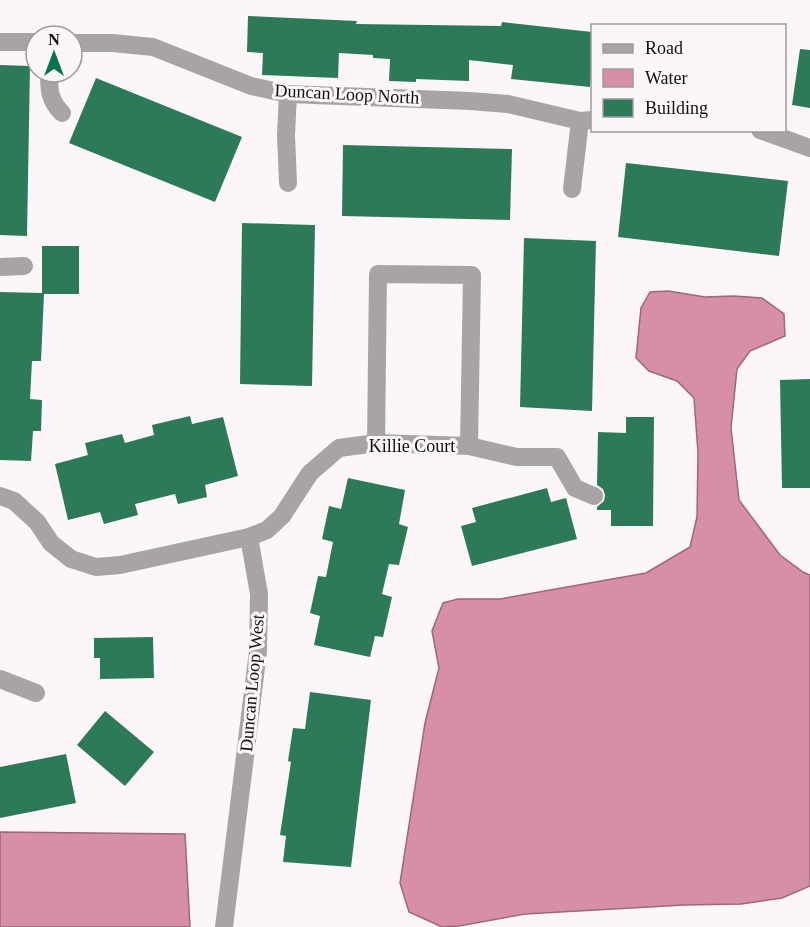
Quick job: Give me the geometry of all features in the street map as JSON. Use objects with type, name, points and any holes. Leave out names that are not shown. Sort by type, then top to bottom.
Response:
[{"type":"street","points":[[0,42],[24,42]]},
{"type":"street","name":"Duncan Loop North","points":[[84,43],[153,47],[250,86],[288,94],[480,101],[508,104],[586,121]]},
{"type":"street","points":[[49,84],[52,104],[62,113]]},
{"type":"street","points":[[288,94],[286,135],[288,183]]},
{"type":"street","points":[[572,189],[586,121]]},
{"type":"street","points":[[766,132],[810,148]]},
{"type":"street","points":[[0,267],[24,266]]},
{"type":"street","points":[[376,443],[378,274],[472,275],[469,446]]},
{"type":"street","name":"Killie Court","points":[[249,537],[267,530],[282,516],[310,473],[339,448],[376,443],[469,446],[517,457],[557,457],[575,488],[594,496]]},
{"type":"street","points":[[0,496],[14,501],[37,522],[51,543],[71,560],[96,567],[120,565],[249,537]]},
{"type":"street","name":"Duncan Loop West","points":[[224,927],[258,651],[259,594],[249,537]]},
{"type":"street","points":[[0,679],[36,693]]},
{"type":"water","points":[[668,291],[705,297],[762,298],[784,314],[785,336],[750,351],[737,369],[731,428],[739,500],[780,555],[810,575],[810,886],[782,898],[741,904],[525,914],[442,927],[409,912],[400,883],[425,723],[439,668],[432,631],[443,603],[458,599],[500,599],[646,573],[690,547],[697,517],[698,453],[694,398],[677,381],[649,371],[636,358],[641,308],[650,292]]},
{"type":"water","points":[[0,832],[185,834],[190,927],[0,927]]},
{"type":"building","points":[[248,16],[357,21],[356,24],[501,26],[502,22],[591,32],[590,87],[511,79],[513,65],[469,60],[469,81],[416,79],[416,82],[389,81],[390,59],[373,58],[373,55],[339,53],[338,78],[262,75],[263,53],[247,52]]},
{"type":"building","points":[[800,49],[810,50],[810,108],[792,105]]},
{"type":"building","points":[[0,65],[24,66],[24,84],[30,84],[27,236],[0,235]]},
{"type":"building","points":[[96,78],[242,137],[215,202],[69,143]]},
{"type":"building","points":[[343,145],[512,149],[510,220],[342,216]]},
{"type":"building","points":[[626,163],[788,181],[779,256],[618,237]]},
{"type":"building","points":[[242,223],[315,225],[312,386],[240,384]]},
{"type":"building","points":[[524,238],[596,241],[592,411],[520,407]]},
{"type":"building","points":[[42,246],[79,246],[79,294],[44,294],[41,361],[32,361],[30,399],[42,400],[41,431],[33,431],[31,461],[0,460],[0,292],[42,293]]},
{"type":"building","points":[[810,379],[810,488],[782,488],[780,380]]},
{"type":"building","points":[[190,416],[192,424],[223,417],[238,476],[205,485],[207,497],[178,504],[175,494],[135,504],[138,515],[104,524],[100,512],[68,520],[55,464],[88,455],[85,443],[122,434],[125,443],[154,435],[152,425]]},
{"type":"building","points":[[626,417],[654,417],[653,526],[611,526],[611,510],[597,510],[597,507],[604,501],[605,495],[603,489],[597,485],[598,432],[626,433]]},
{"type":"building","points":[[348,478],[405,490],[399,524],[408,527],[399,565],[389,564],[382,594],[392,597],[383,637],[375,636],[370,657],[314,645],[320,616],[310,613],[318,576],[326,577],[333,542],[322,539],[329,506],[341,509]]},
{"type":"building","points":[[547,488],[551,502],[566,498],[577,539],[472,566],[461,526],[476,522],[472,508]]},
{"type":"building","points":[[153,637],[154,678],[100,679],[100,658],[94,658],[94,638]]},
{"type":"building","points":[[310,692],[371,700],[351,867],[283,862],[286,836],[280,835],[291,762],[288,761],[293,728],[305,729]]},
{"type":"building","points":[[105,711],[154,752],[125,786],[77,745]]},
{"type":"building","points":[[66,754],[76,803],[0,818],[0,767]]}]
